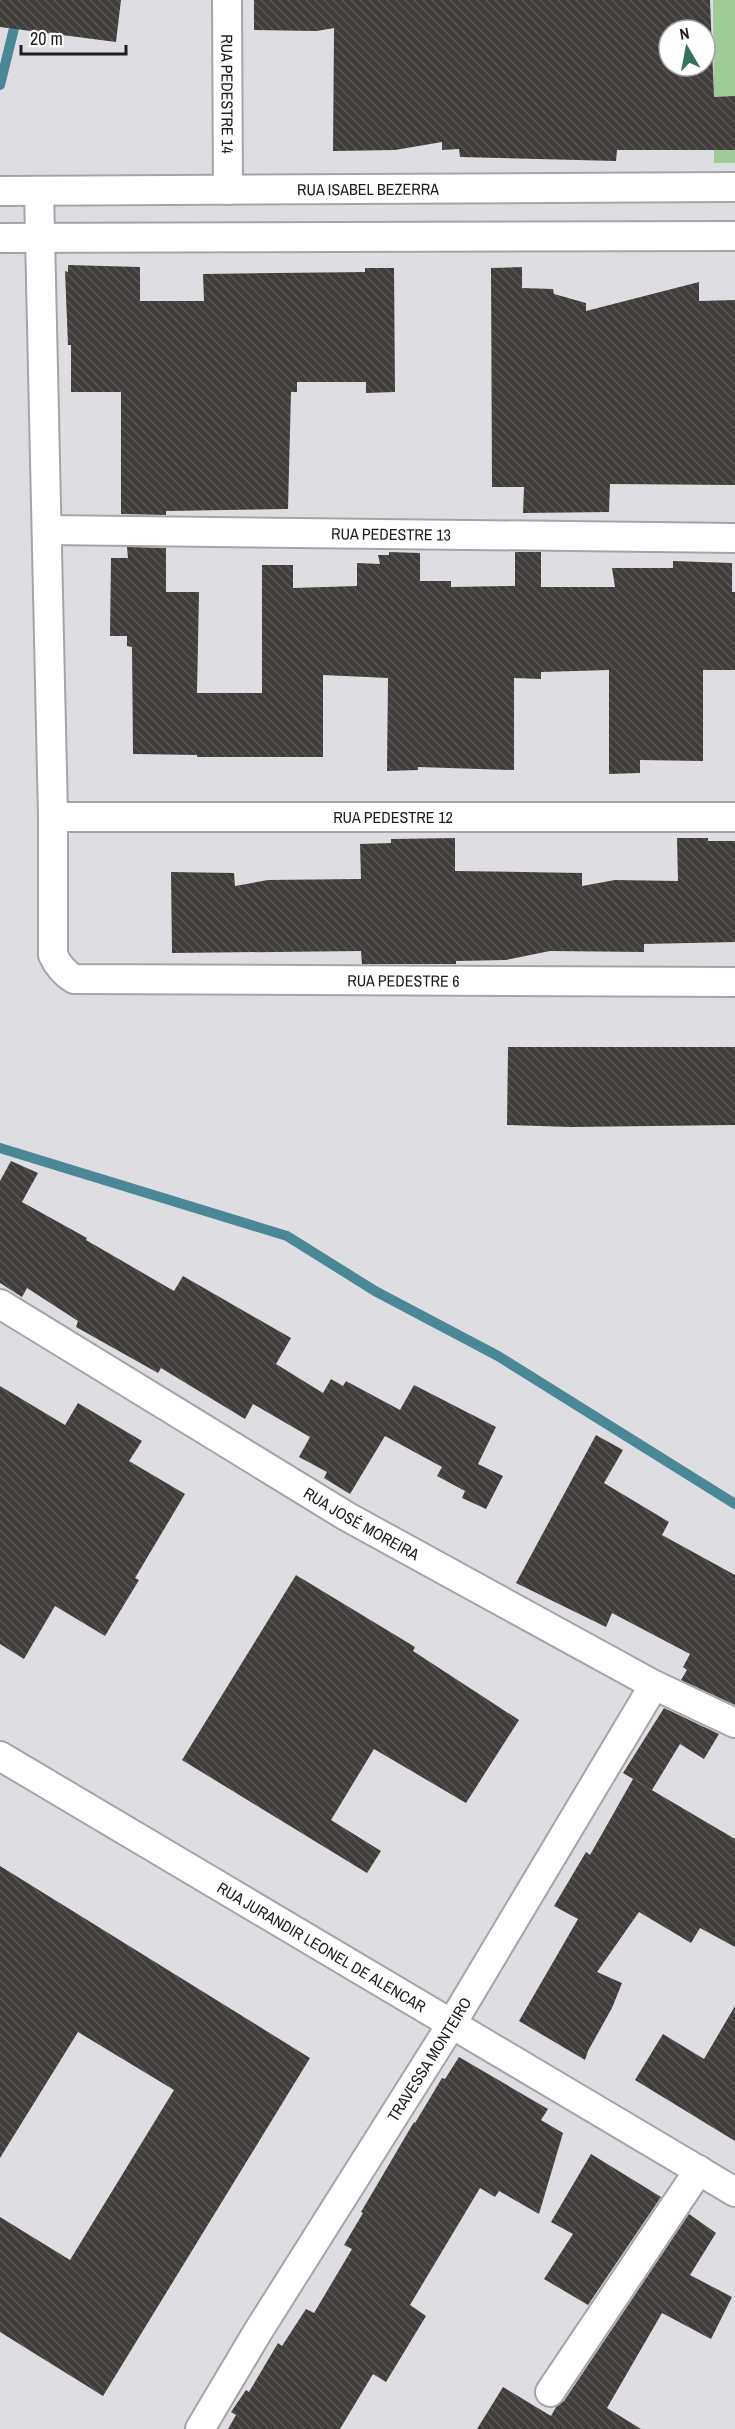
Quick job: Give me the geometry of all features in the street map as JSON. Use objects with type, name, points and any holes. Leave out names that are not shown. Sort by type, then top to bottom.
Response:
[{"type":"street","name":"RUA PEDESTRE 14","points":[[227,0],[228,190]]},
{"type":"street","name":"RUA ISABEL BEZERRA","points":[[0,191],[735,187]]},
{"type":"street","points":[[39,191],[53,817]]},
{"type":"street","points":[[0,238],[735,236]]},
{"type":"street","name":"RUA PEDESTRE 13","points":[[47,530],[735,538]]},
{"type":"street","name":"RUA PEDESTRE 12","points":[[53,817],[735,817]]},
{"type":"street","name":"RUA PEDESTRE 6","points":[[53,817],[54,955],[57,963],[74,979],[735,982]]},
{"type":"street","name":"RUA JOSÉ MOREIRA","points":[[0,1304],[346,1516],[654,1685],[735,1724]]},
{"type":"street","name":"TRAVESSA MONTEIRO","points":[[200,2429],[257,2333],[451,2025],[654,1685]]},
{"type":"street","name":"RUA JURANDIR LEONEL DE ALENCAR","points":[[0,1756],[735,2192]]},
{"type":"street","points":[[550,2392],[699,2170]]},
{"type":"green space","points":[[713,0],[735,0],[735,163],[714,163],[713,78],[717,78],[717,18],[713,18]]},
{"type":"building","points":[[0,0],[121,0],[116,42],[0,27]]},
{"type":"building","points":[[254,0],[710,0],[711,18],[657,18],[657,78],[713,78],[714,97],[735,96],[735,150],[617,150],[616,161],[460,157],[459,149],[442,150],[442,142],[395,150],[333,151],[334,28],[317,31],[254,30]]},
{"type":"building","points":[[68,265],[140,267],[140,301],[204,301],[203,274],[365,272],[365,268],[394,268],[395,392],[366,393],[366,382],[297,382],[297,392],[291,392],[288,509],[166,511],[166,515],[121,514],[121,392],[71,392],[71,345],[68,345],[65,271],[68,272]]},
{"type":"building","points":[[522,267],[522,288],[553,289],[554,294],[586,303],[586,311],[699,282],[699,301],[735,300],[735,485],[610,484],[609,512],[523,513],[524,487],[492,487],[491,268]]},
{"type":"building","points":[[127,547],[166,548],[166,592],[199,592],[197,693],[262,693],[262,565],[293,565],[293,588],[357,586],[357,563],[380,564],[378,555],[389,555],[389,552],[420,553],[420,581],[451,581],[451,587],[515,586],[515,552],[541,552],[541,587],[615,587],[612,568],[673,568],[673,561],[732,563],[732,592],[735,592],[735,670],[703,670],[703,761],[640,760],[640,773],[609,774],[609,670],[541,672],[541,679],[514,678],[514,770],[418,767],[418,770],[387,771],[388,678],[323,675],[323,757],[197,757],[197,755],[133,754],[132,647],[127,646],[127,636],[110,636],[111,558],[128,558]]},
{"type":"building","points":[[455,838],[455,871],[582,873],[582,886],[615,880],[678,881],[677,838],[735,841],[735,942],[644,944],[644,952],[550,951],[506,960],[456,961],[456,964],[362,964],[361,951],[172,953],[171,872],[234,873],[235,886],[268,880],[361,879],[360,844],[391,843],[391,839]]},
{"type":"building","points":[[508,1047],[735,1047],[735,1125],[571,1127],[507,1125]]},
{"type":"building","points":[[11,1161],[38,1173],[22,1202],[174,1291],[183,1276],[291,1338],[276,1364],[323,1393],[331,1379],[343,1386],[346,1381],[400,1410],[414,1385],[496,1427],[478,1464],[503,1476],[486,1509],[462,1498],[465,1491],[437,1476],[442,1467],[385,1436],[350,1494],[324,1478],[327,1472],[299,1457],[310,1437],[253,1404],[245,1419],[161,1368],[158,1373],[76,1327],[78,1321],[27,1288],[22,1297],[0,1283],[0,1181]]},
{"type":"building","points":[[0,1386],[65,1425],[78,1403],[142,1441],[129,1461],[185,1494],[135,1578],[139,1580],[105,1636],[55,1606],[24,1659],[0,1644]]},
{"type":"building","points":[[596,1435],[623,1450],[604,1483],[669,1522],[662,1535],[735,1575],[735,1705],[681,1680],[687,1670],[683,1667],[690,1654],[612,1613],[606,1627],[516,1583]]},
{"type":"building","points":[[296,1575],[415,1647],[413,1651],[519,1720],[466,1803],[374,1749],[331,1820],[381,1851],[367,1873],[182,1760]]},
{"type":"building","points":[[664,1708],[719,1734],[704,1759],[680,1744],[652,1790],[623,1773]]},
{"type":"building","points":[[633,1779],[735,1839],[735,1947],[700,1928],[691,1943],[639,1912],[597,1972],[622,1983],[612,2008],[585,2060],[519,2021],[578,1919],[554,1906],[586,1852],[590,1855]]},
{"type":"building","points":[[0,1866],[310,2058],[103,2396],[0,2332],[0,2217],[70,2260],[174,2090],[78,2032],[0,2158]]},
{"type":"building","points":[[735,2006],[735,2141],[635,2080],[663,2034],[704,2059]]},
{"type":"building","points":[[459,2057],[548,2109],[541,2120],[563,2133],[539,2214],[499,2191],[495,2197],[480,2188],[410,2305],[426,2316],[386,2382],[373,2374],[340,2429],[228,2429],[236,2415],[231,2412],[246,2390],[249,2392],[278,2343],[282,2346],[306,2309],[314,2313],[352,2249],[344,2245],[363,2213],[361,2212],[414,2122],[442,2078],[445,2079]]},
{"type":"building","points":[[591,2154],[661,2197],[588,2305],[544,2279],[573,2234],[551,2222]]},
{"type":"building","points":[[689,2214],[716,2233],[690,2275],[732,2297],[711,2339],[662,2313],[607,2408],[641,2429],[477,2429],[503,2387],[551,2416],[556,2407],[564,2401]]},
{"type":"waterway","points":[[0,85],[21,0]]},
{"type":"waterway","points":[[0,1148],[287,1236],[375,1291],[498,1356],[735,1504]]}]
